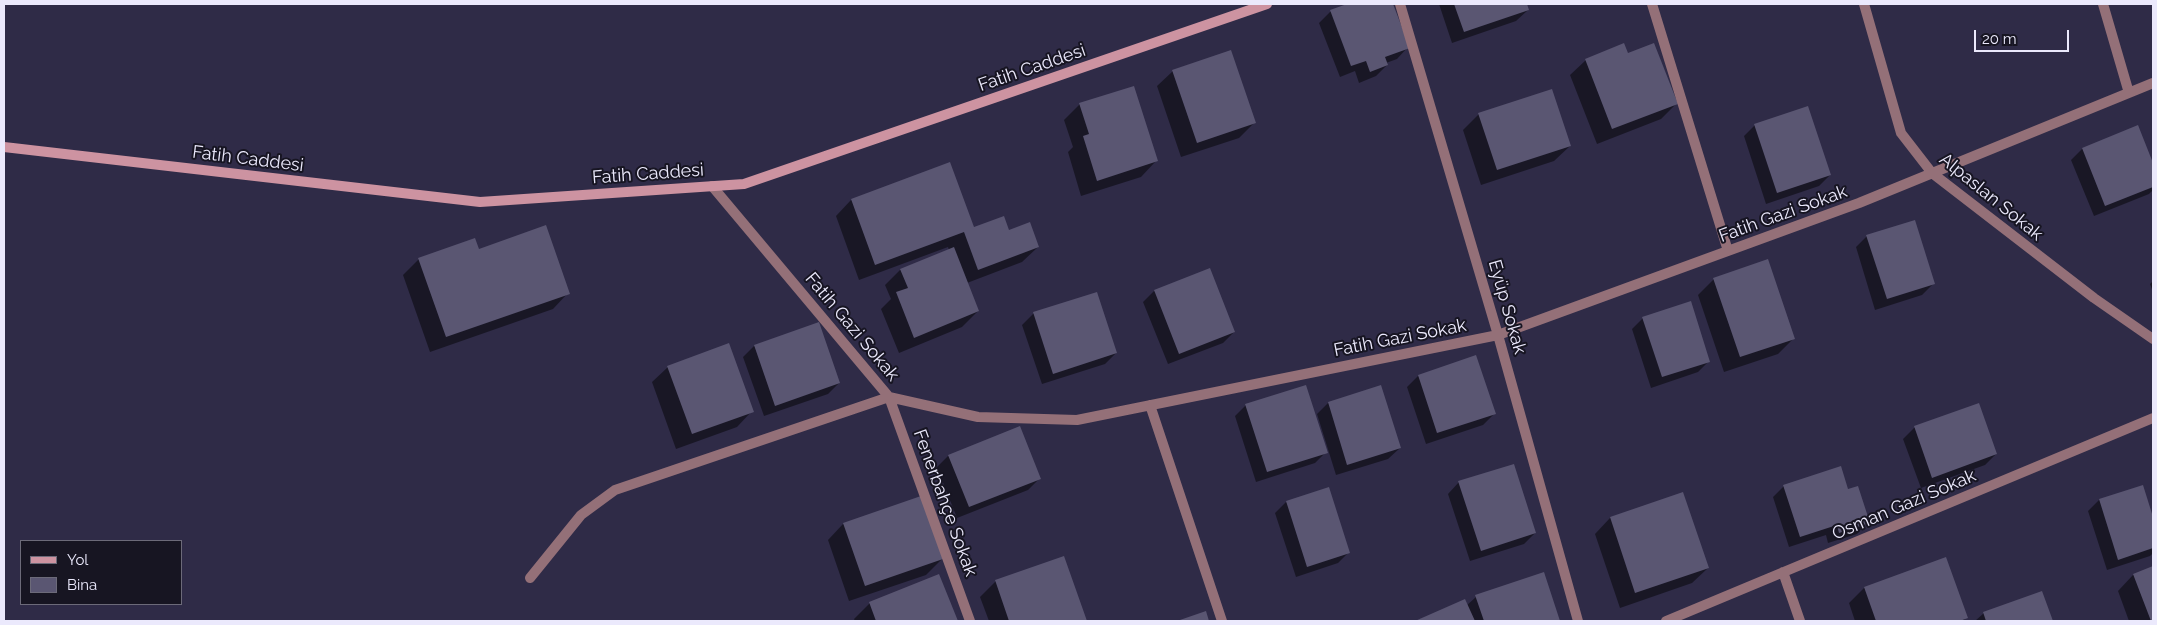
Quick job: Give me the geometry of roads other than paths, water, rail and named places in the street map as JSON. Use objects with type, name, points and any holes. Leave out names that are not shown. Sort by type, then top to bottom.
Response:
[{"type":"street","name":"Fatih Caddesi","points":[[4,147],[480,202],[744,184],[1267,4]]},
{"type":"street","name":"Eyüp Sokak","points":[[1400,4],[1498,335],[1578,621]]},
{"type":"street","points":[[1652,4],[1728,251]]},
{"type":"street","name":"Alpaslan Sokak","points":[[1864,4],[1901,133],[1932,173],[2094,298],[2153,339]]},
{"type":"street","points":[[2102,4],[2129,93]]},
{"type":"street","name":"Fatih Gazi Sokak","points":[[712,186],[889,396],[978,417],[1077,420],[1498,335],[1859,203],[2153,83]]},
{"type":"street","points":[[530,578],[581,515],[614,490],[889,396]]},
{"type":"street","name":"Fenerbahçe Sokak","points":[[889,396],[970,621]]},
{"type":"street","points":[[1150,405],[1222,621]]},
{"type":"street","name":"Osman Gazi Sokak","points":[[1666,621],[2153,418]]},
{"type":"street","points":[[1783,572],[1800,621]]}]
